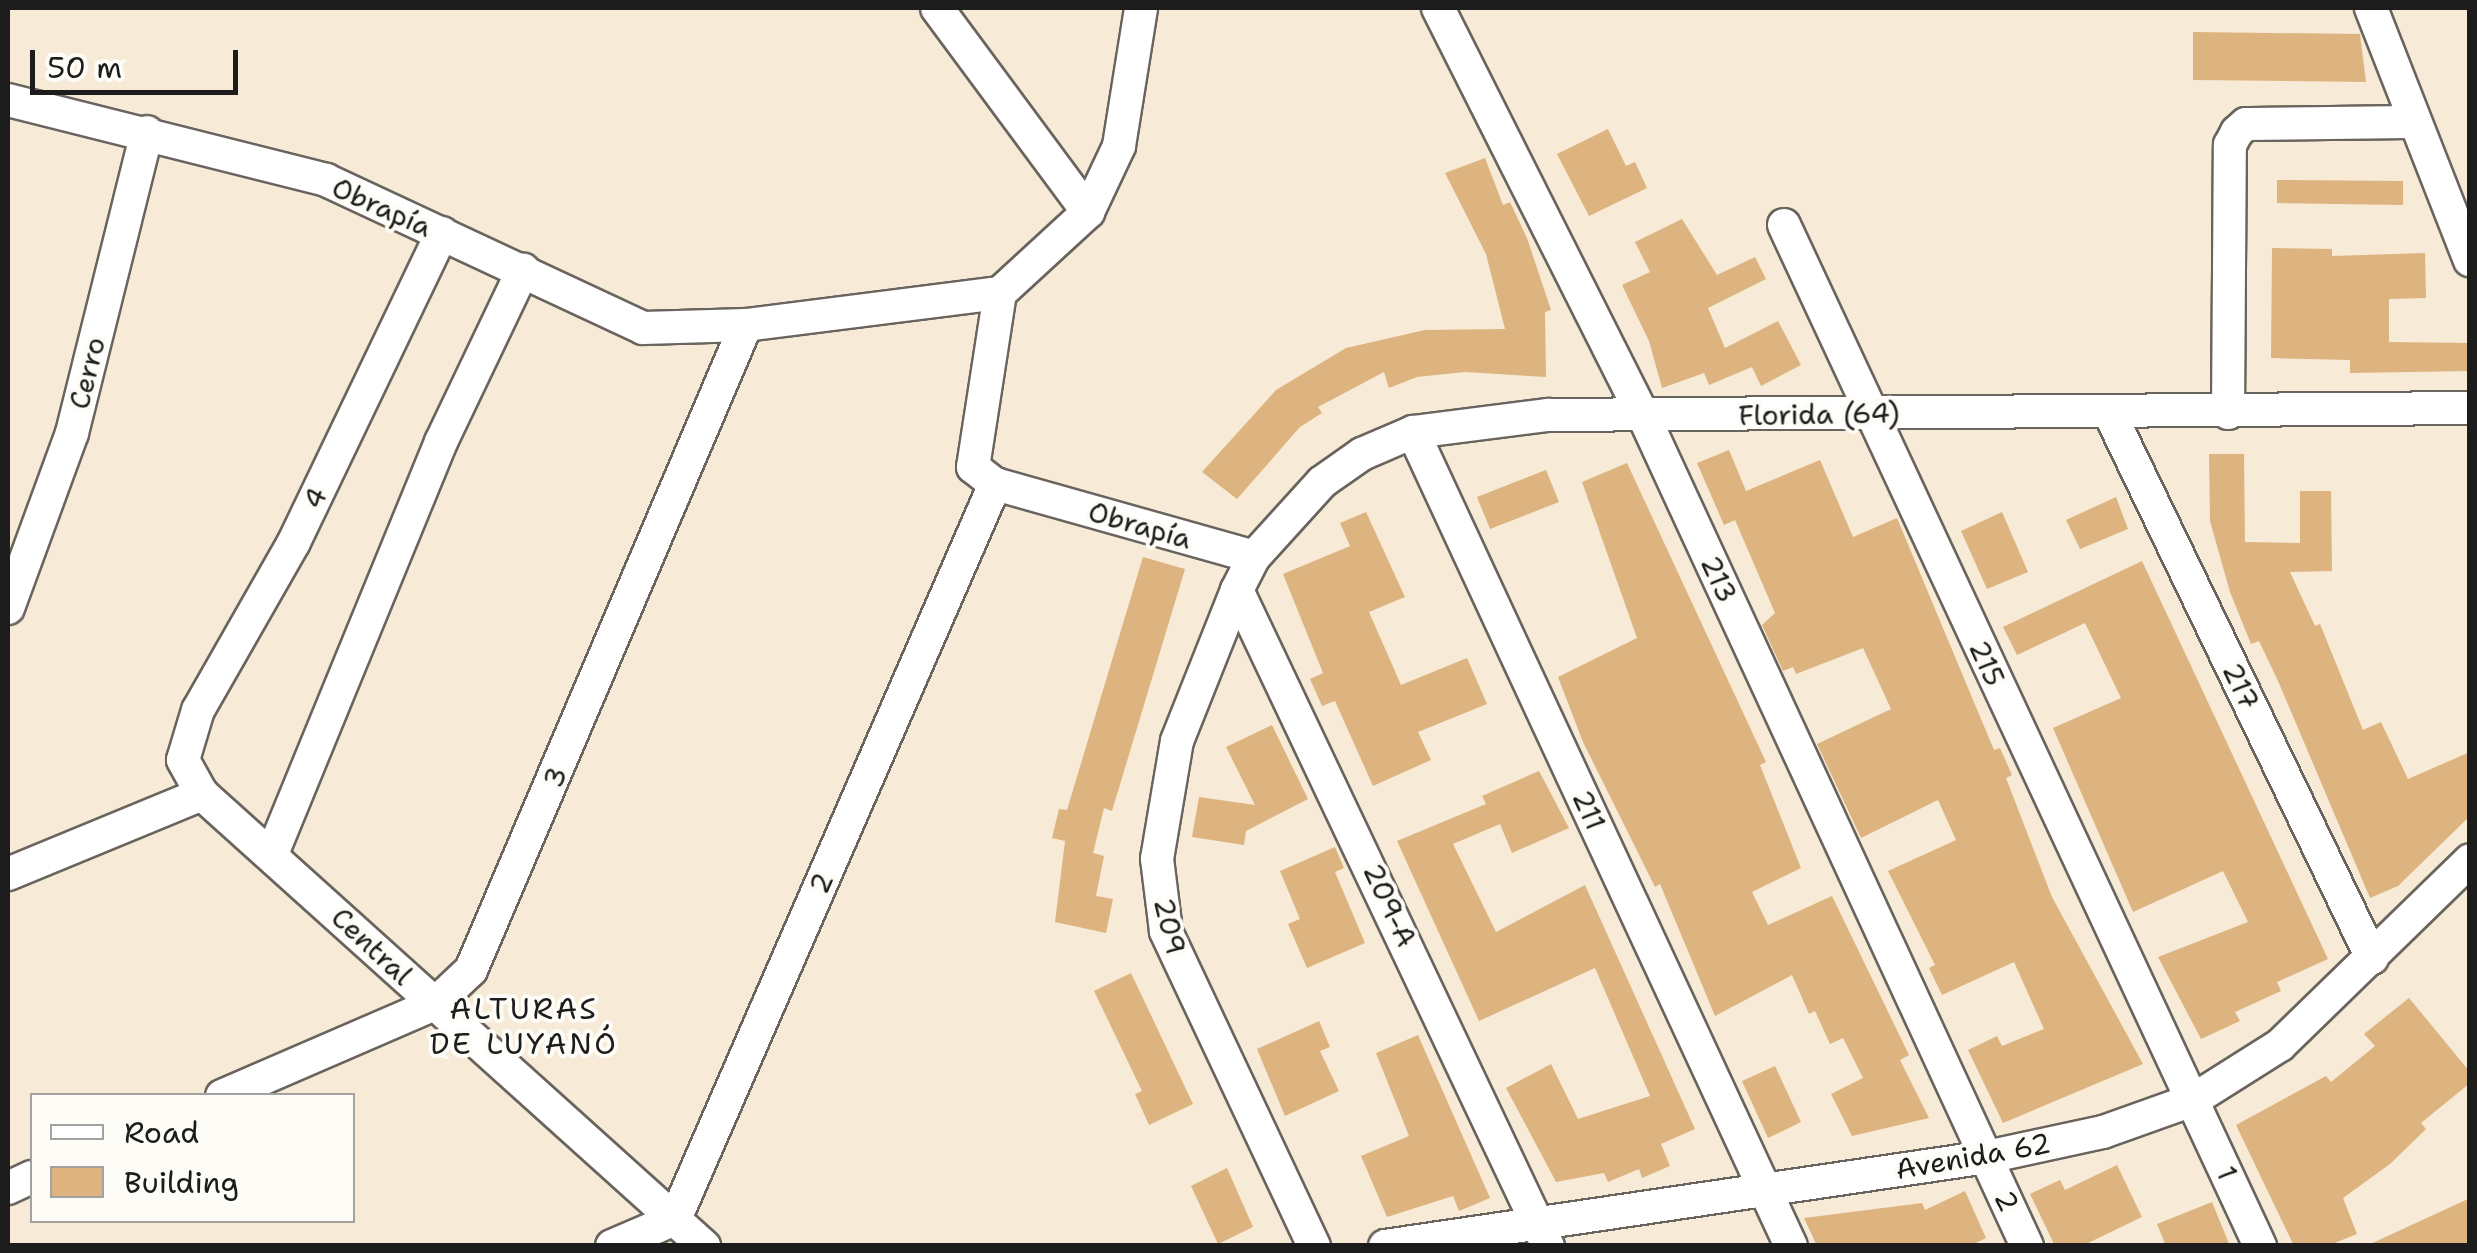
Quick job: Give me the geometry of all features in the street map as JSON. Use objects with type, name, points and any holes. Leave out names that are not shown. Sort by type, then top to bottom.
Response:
[{"type":"street","points":[[937,8],[1088,212]]},
{"type":"street","points":[[1000,292],[1088,212],[1119,146],[1141,8]]},
{"type":"street","name":"213","points":[[1438,8],[1645,419],[1988,1157]]},
{"type":"street","points":[[2371,8],[2470,260]]},
{"type":"street","name":"Obrapía","points":[[8,100],[326,180],[643,328],[746,325],[1000,292]]},
{"type":"street","points":[[2228,413],[2230,144],[2237,132],[2246,124],[2414,122]]},
{"type":"street","name":"Cerro","points":[[8,608],[72,433],[147,132]]},
{"type":"street","name":"215","points":[[1784,226],[2193,1100]]},
{"type":"street","name":"4","points":[[183,760],[198,710],[294,542],[442,234]]},
{"type":"street","points":[[272,854],[440,442],[523,270]]},
{"type":"street","name":"2","points":[[675,1219],[984,476],[1000,292]]},
{"type":"street","name":"3","points":[[229,1093],[435,1004],[470,970],[720,397],[746,325]]},
{"type":"street","name":"Florida (64)","points":[[1237,590],[1254,557],[1322,482],[1413,432],[1548,415],[1645,419],[1869,412],[2110,414],[2470,408]]},
{"type":"street","name":"217","points":[[2110,414],[2372,958]]},
{"type":"street","name":"211","points":[[1413,432],[1766,1188]]},
{"type":"street","name":"Obrapía","points":[[984,476],[1254,557]]},
{"type":"street","name":"209-A","points":[[1237,590],[1543,1234]]},
{"type":"street","name":"209","points":[[1237,590],[1177,740],[1157,859],[1166,930],[1314,1246]]},
{"type":"street","name":"Central","points":[[183,760],[202,794],[704,1246]]},
{"type":"street","points":[[8,874],[202,794]]},
{"type":"street","name":"Avenida 62","points":[[1385,1246],[1543,1234],[1766,1188],[1988,1157],[2103,1132],[2193,1100],[2280,1045],[2470,860]]},
{"type":"street","name":"1","points":[[2193,1100],[2260,1246]]},
{"type":"street","name":"2","points":[[1988,1157],[2027,1246]]},
{"type":"street","points":[[1766,1188],[1792,1246]]},
{"type":"street","points":[[612,1246],[675,1219]]},
{"type":"building","points":[[2193,32],[2360,34],[2366,82],[2193,80]]},
{"type":"building","points":[[1608,129],[1626,166],[1635,162],[1647,188],[1589,216],[1557,154]]},
{"type":"building","points":[[1485,158],[1503,205],[1510,202],[1527,238],[1551,310],[1545,312],[1546,377],[1465,372],[1417,377],[1389,388],[1384,372],[1318,407],[1322,413],[1300,427],[1237,499],[1202,472],[1276,390],[1346,348],[1425,330],[1505,329],[1486,254],[1445,173]]},
{"type":"building","points":[[2277,180],[2403,181],[2403,205],[2277,203]]},
{"type":"building","points":[[1682,219],[1717,275],[1755,257],[1766,279],[1708,308],[1725,348],[1778,321],[1801,365],[1761,386],[1752,367],[1709,385],[1704,373],[1662,388],[1649,341],[1622,285],[1650,272],[1635,242]]},
{"type":"building","points":[[2272,248],[2332,249],[2332,256],[2425,253],[2426,298],[2389,299],[2389,342],[2470,343],[2470,371],[2350,373],[2350,360],[2271,358]]},
{"type":"building","points":[[1729,450],[1746,491],[1820,460],[1853,537],[1897,518],[1994,750],[2000,748],[2012,775],[2006,778],[2052,897],[2143,1064],[2003,1123],[1968,1050],[1997,1036],[2002,1046],[2044,1029],[2014,962],[1942,995],[1929,968],[1935,965],[1888,871],[1956,840],[1938,800],[1861,838],[1817,744],[1891,709],[1863,648],[1796,674],[1793,667],[1783,671],[1762,625],[1775,613],[1735,520],[1724,525],[1697,463]]},
{"type":"building","points":[[2209,454],[2244,454],[2245,542],[2300,543],[2300,491],[2331,491],[2332,571],[2290,572],[2315,626],[2320,624],[2363,730],[2381,722],[2408,779],[2470,752],[2470,816],[2398,886],[2370,898],[2278,681],[2259,641],[2251,644],[2230,592],[2210,521]]},
{"type":"building","points":[[1627,463],[1766,762],[1760,765],[1801,868],[1752,892],[1768,925],[1832,896],[1909,1055],[1900,1060],[1929,1118],[1852,1136],[1831,1094],[1863,1078],[1843,1038],[1830,1044],[1815,1011],[1809,1014],[1792,975],[1715,1016],[1660,884],[1655,887],[1583,742],[1558,677],[1637,638],[1582,482]]},
{"type":"building","points":[[1546,470],[1559,502],[1490,529],[1477,497]]},
{"type":"building","points":[[2116,497],[2128,529],[2080,549],[2066,520]]},
{"type":"building","points":[[1366,512],[1405,597],[1369,612],[1401,685],[1467,658],[1487,704],[1418,732],[1431,760],[1373,786],[1335,701],[1322,706],[1310,679],[1323,673],[1283,574],[1350,546],[1340,523]]},
{"type":"building","points":[[2002,512],[2028,572],[1987,589],[1961,531]]},
{"type":"building","points":[[1143,557],[1185,569],[1112,811],[1104,808],[1093,853],[1104,856],[1096,896],[1113,899],[1106,933],[1055,922],[1065,841],[1052,838],[1059,809],[1067,810]]},
{"type":"building","points":[[2142,561],[2328,959],[2277,982],[2281,991],[2235,1012],[2240,1021],[2201,1039],[2158,957],[2248,922],[2223,871],[2133,912],[2053,728],[2121,698],[2085,623],[2017,655],[2003,627]]},
{"type":"building","points":[[1272,725],[1308,799],[1246,831],[1244,845],[1192,837],[1199,797],[1255,805],[1226,747]]},
{"type":"building","points":[[1539,771],[1569,828],[1512,853],[1500,824],[1453,844],[1496,932],[1585,885],[1695,1129],[1661,1144],[1670,1166],[1642,1178],[1639,1169],[1608,1182],[1604,1173],[1556,1182],[1506,1088],[1551,1064],[1578,1119],[1650,1096],[1595,968],[1479,1021],[1397,841],[1486,804],[1482,796]]},
{"type":"building","points":[[1335,847],[1344,868],[1335,872],[1365,943],[1307,968],[1288,924],[1300,919],[1280,871]]},
{"type":"building","points":[[1131,973],[1193,1104],[1149,1125],[1135,1094],[1142,1091],[1094,991]]},
{"type":"building","points":[[2409,998],[2470,1072],[2470,1083],[2421,1123],[2426,1129],[2390,1164],[2343,1198],[2357,1234],[2327,1246],[2294,1246],[2236,1125],[2326,1076],[2331,1082],[2375,1046],[2364,1034]]},
{"type":"building","points":[[1319,1021],[1330,1047],[1320,1051],[1339,1091],[1285,1116],[1257,1049]]},
{"type":"building","points":[[1418,1035],[1490,1198],[1459,1211],[1453,1196],[1387,1217],[1361,1156],[1409,1136],[1376,1053]]},
{"type":"building","points":[[1775,1066],[1801,1122],[1768,1138],[1742,1081]]},
{"type":"building","points":[[2117,1165],[2142,1217],[2082,1246],[2055,1246],[2030,1194],[2060,1180],[2065,1190]]},
{"type":"building","points":[[1227,1168],[1253,1227],[1218,1244],[1191,1186]]},
{"type":"building","points":[[1965,1191],[1986,1238],[1970,1246],[1817,1246],[1804,1218],[1922,1203],[1925,1210]]},
{"type":"building","points":[[2470,1198],[2470,1246],[2366,1246]]},
{"type":"building","points":[[2212,1202],[2230,1246],[2166,1246],[2157,1224]]},
{"type":"district","name":"ALTURAS DE LUYANÓ","points":[[524,1026]]}]
